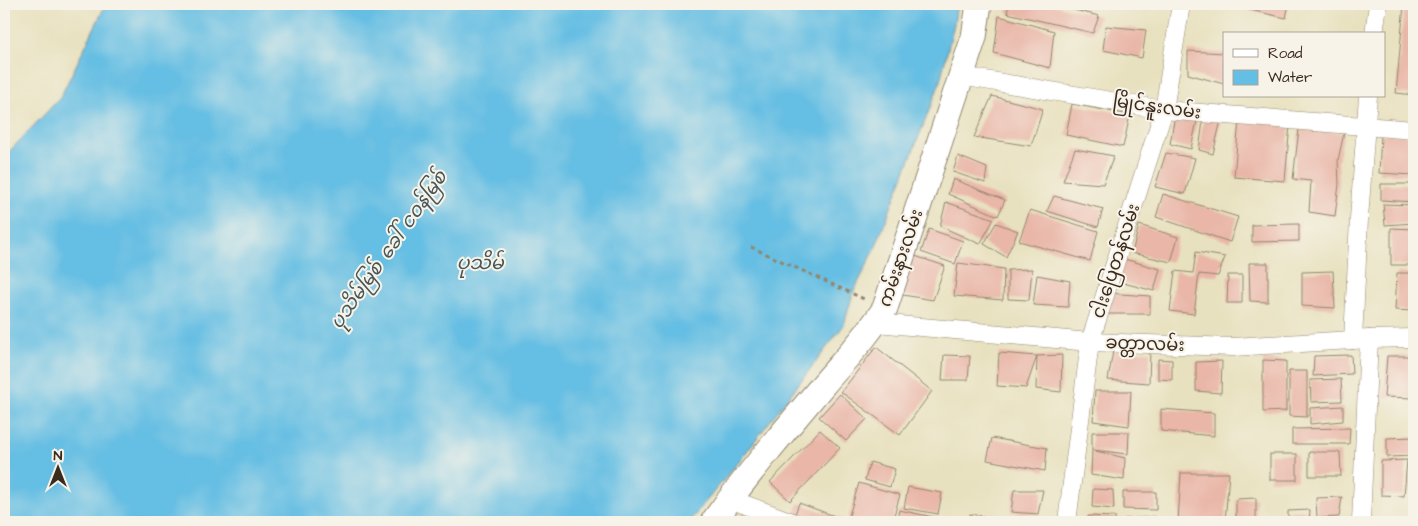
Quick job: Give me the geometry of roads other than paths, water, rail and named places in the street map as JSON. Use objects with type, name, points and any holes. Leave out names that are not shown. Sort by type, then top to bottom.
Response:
[{"type":"street","name":"ကမ်းနားလမ်း","points":[[712,522],[881,316],[974,37],[979,4]]},
{"type":"street","name":"ငါးပြေတန်လမ်း","points":[[1067,522],[1090,342],[1164,110],[1181,4]]},
{"type":"street","points":[[1374,32],[1378,4]]},
{"type":"street","name":"မြိုင်နူးလမ်း","points":[[961,76],[1164,110],[1414,130]]},
{"type":"street","points":[[1361,522],[1361,339],[1368,98]]},
{"type":"street","name":"ခတ္တာလမ်း","points":[[881,316],[1090,342],[1233,347],[1361,339],[1414,338]]},
{"type":"street","points":[[730,499],[792,522]]},
{"type":"water","name":"ပုသိမ်","points":[[106,4],[957,4],[939,85],[874,251],[853,293],[844,325],[744,455],[689,522],[4,522],[4,157],[60,98]]},
{"type":"water label","name":"ပုသိမ်မြစ် ခေါ် ငဝန်မြစ်","points":[[389,250]]}]
